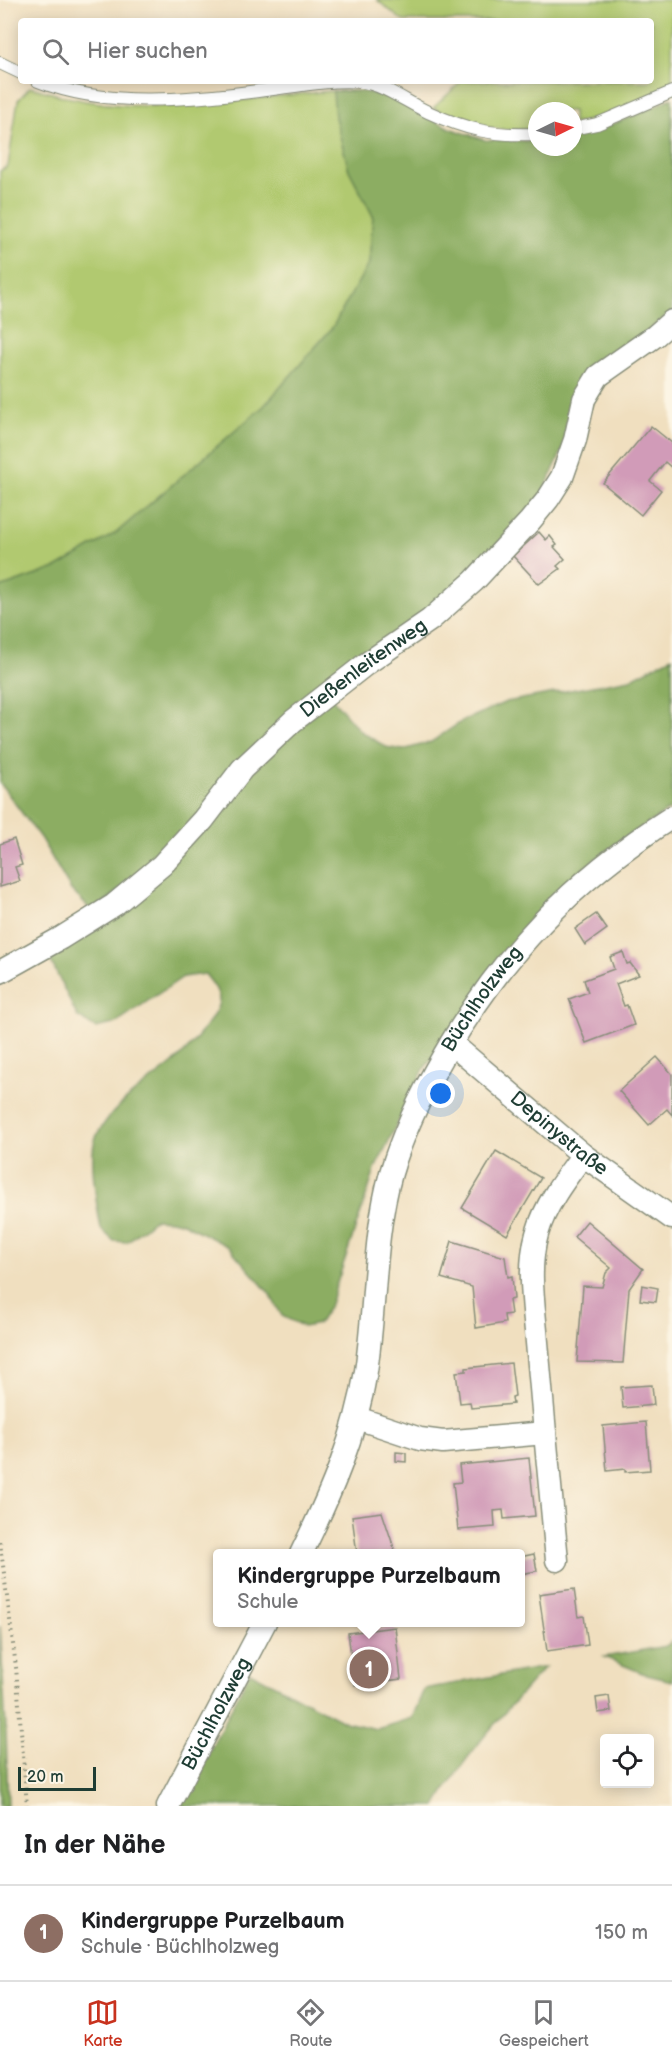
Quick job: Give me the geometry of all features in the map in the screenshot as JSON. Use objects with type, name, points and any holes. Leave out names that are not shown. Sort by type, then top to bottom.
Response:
[{"type":"street","name":"Dießenleitenweg","points":[[0,972],[62,938],[114,905],[162,865],[203,820],[242,769],[293,721],[366,664],[430,620],[474,581],[530,521],[562,477],[575,440],[585,399],[598,376],[655,336],[672,321]]},
{"type":"street","name":"Büchlholzweg","points":[[303,1549],[340,1469],[357,1418],[373,1319],[383,1211],[391,1173],[422,1095],[472,1009],[520,945],[546,916],[611,858],[672,817]]},
{"type":"street","name":"Depinystraße","points":[[451,1043],[584,1155],[672,1218]]},
{"type":"street","points":[[557,1560],[531,1281],[532,1254],[537,1232],[546,1212],[561,1186],[584,1155]]},
{"type":"street","points":[[357,1418],[420,1439],[443,1442],[545,1433]]},
{"type":"street","name":"Büchlholzweg","points":[[168,1806],[263,1627]]},
{"type":"lane","points":[[0,63],[18,72]]},
{"type":"lane","points":[[51,84],[101,96],[149,99],[243,93],[322,84]]},
{"type":"lane","points":[[369,84],[470,130],[507,136],[528,135]]},
{"type":"lane","points":[[582,127],[597,124],[672,92]]},
{"type":"path","points":[[0,1542],[16,1666],[27,1806]]},
{"type":"green space","points":[[377,0],[672,0],[672,85],[624,109],[582,122],[582,102],[528,102],[528,129],[506,130],[468,124],[433,108],[459,84],[654,84],[654,18],[399,18]]},
{"type":"green space","points":[[30,87],[66,97],[132,106],[199,104],[333,91],[335,117],[349,170],[373,216],[369,263],[332,328],[264,406],[116,533],[56,568],[0,588],[0,171],[8,166],[18,100]]},
{"type":"green space","points":[[333,91],[362,91],[386,96],[452,129],[485,140],[528,141],[528,156],[582,156],[582,133],[611,125],[672,98],[672,311],[630,346],[568,438],[540,499],[475,570],[384,644],[156,862],[92,911],[71,890],[41,839],[0,783],[0,588],[56,568],[116,533],[264,406],[332,328],[369,263],[373,216],[349,170],[335,117]]},
{"type":"green space","points":[[672,657],[672,808],[620,841],[577,873],[532,920],[424,1069],[376,1167],[329,1307],[318,1324],[304,1327],[282,1316],[269,1293],[229,1247],[183,1223],[155,1219],[127,1242],[114,1241],[101,1229],[93,1168],[96,1137],[119,1106],[173,1063],[188,1048],[214,1015],[219,998],[215,987],[205,974],[183,977],[114,1024],[95,1028],[77,1016],[47,953],[237,786],[331,697],[360,731],[386,747],[403,750],[431,742],[461,722],[506,702],[630,679]]},
{"type":"green space","points":[[0,1626],[6,1727],[8,1806],[0,1806]]},
{"type":"green space","points":[[672,1641],[672,1681],[647,1675],[604,1657],[666,1646]]},
{"type":"green space","points":[[545,1667],[473,1751],[436,1806],[181,1806],[250,1672],[345,1722],[377,1729],[412,1718],[424,1689]]},
{"type":"building","points":[[651,426],[672,443],[672,468],[665,462],[650,481],[661,490],[641,515],[603,483]]},
{"type":"building","points":[[539,532],[546,540],[550,536],[557,545],[554,547],[565,559],[557,566],[560,569],[539,584],[513,556]]},
{"type":"building","points":[[14,839],[22,865],[15,867],[20,881],[0,887],[0,844]]},
{"type":"building","points":[[596,914],[607,929],[585,945],[575,929]]},
{"type":"building","points":[[623,952],[627,964],[630,963],[639,975],[616,984],[634,1025],[586,1043],[569,999],[588,992],[584,980],[614,969],[610,957]]},
{"type":"building","points":[[657,1057],[672,1074],[672,1115],[667,1109],[649,1125],[619,1091]]},
{"type":"building","points":[[496,1151],[541,1178],[507,1235],[462,1208]]},
{"type":"building","points":[[587,1221],[643,1269],[629,1289],[623,1363],[577,1362],[583,1286],[602,1287],[606,1273],[611,1268],[574,1237]]},
{"type":"building","points":[[452,1241],[505,1257],[508,1277],[512,1276],[514,1299],[509,1300],[511,1314],[504,1315],[505,1323],[476,1328],[472,1287],[441,1278]]},
{"type":"building","points":[[642,1285],[658,1288],[656,1302],[640,1300]]},
{"type":"building","points":[[511,1363],[515,1396],[512,1397],[513,1404],[471,1408],[470,1402],[460,1403],[456,1372],[466,1371],[466,1368]]},
{"type":"building","points":[[652,1385],[654,1405],[623,1408],[621,1387]]},
{"type":"building","points":[[646,1422],[650,1470],[607,1471],[603,1426]]},
{"type":"building","points":[[396,1452],[406,1453],[406,1462],[396,1461]]},
{"type":"building","points":[[529,1458],[535,1516],[504,1519],[503,1510],[494,1511],[495,1527],[458,1530],[453,1483],[461,1482],[459,1465]]},
{"type":"building","points":[[382,1512],[394,1549],[356,1549],[352,1516]]},
{"type":"building","points":[[534,1554],[537,1571],[525,1573],[525,1556]]},
{"type":"building","points":[[574,1589],[578,1617],[584,1616],[588,1645],[547,1651],[539,1594]]},
{"type":"building","points":[[395,1627],[401,1679],[355,1685],[348,1633]]},
{"type":"building","points":[[609,1696],[611,1711],[598,1713],[596,1698]]},
{"type":"place","name":"Kindergruppe Purzelbaum","points":[[369,1669]]}]
